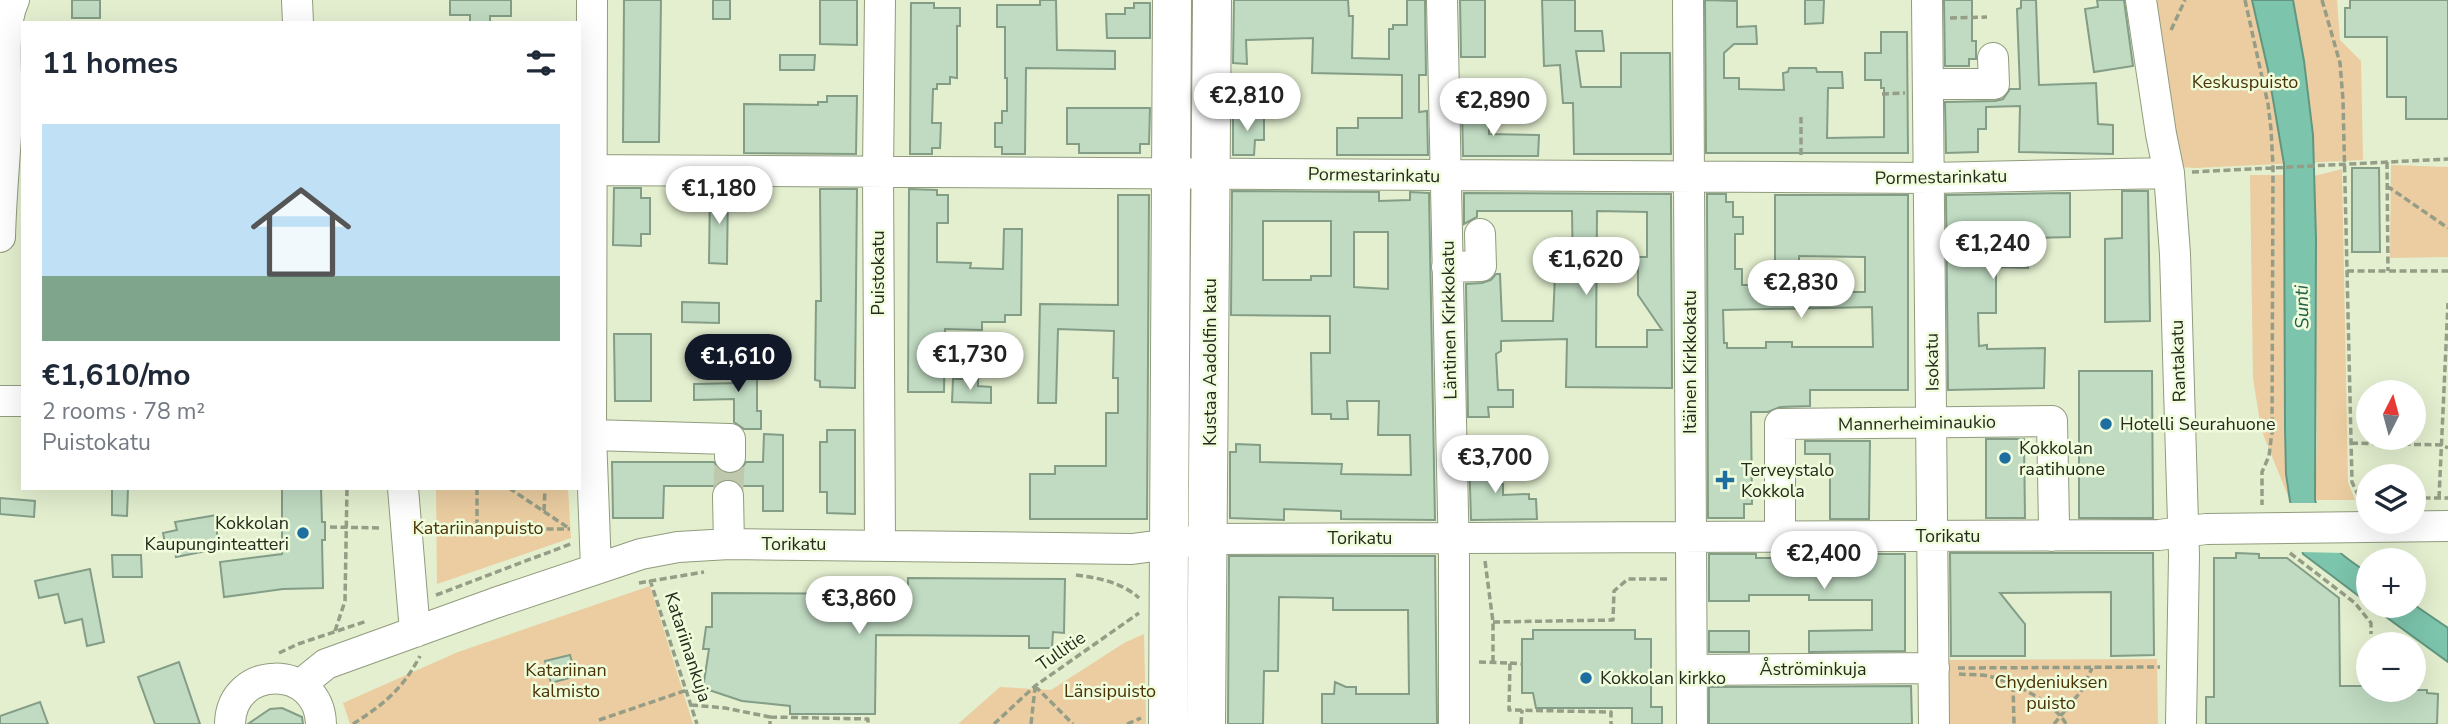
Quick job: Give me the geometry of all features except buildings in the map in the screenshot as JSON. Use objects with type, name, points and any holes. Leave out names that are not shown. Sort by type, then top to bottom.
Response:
[{"type":"main road","points":[[1168,724],[1172,0]]},
{"type":"main road","name":"Kustaa Aadolfin katu","points":[[1206,724],[1212,0]]},
{"type":"street","points":[[14,0],[8,11],[3,43],[7,116],[0,239],[21,240]]},
{"type":"street","points":[[297,0],[298,21]]},
{"type":"street","points":[[592,0],[585,170],[587,417],[596,569]]},
{"type":"street","name":"Puistokatu","points":[[880,0],[880,545]]},
{"type":"street","name":"Läntinen Kirkkokatu","points":[[1442,0],[1454,538],[1454,724]]},
{"type":"street","name":"Itäinen Kirkkokatu","points":[[1688,0],[1692,724]]},
{"type":"street","name":"Rantakatu","points":[[2141,0],[2169,173],[2175,254],[2183,532],[2181,724]]},
{"type":"street","name":"Isokatu","points":[[1927,9],[1934,537],[1942,671],[1934,724]]},
{"type":"street","points":[[1928,84],[1994,83],[1993,58]]},
{"type":"street","name":"Pormestarinkatu","points":[[585,170],[1212,172],[1801,178],[2169,173]]},
{"type":"street","points":[[1447,267],[1481,266],[1480,234]]},
{"type":"street","points":[[0,401],[21,401]]},
{"type":"street","points":[[587,417],[730,439],[730,457]]},
{"type":"street","name":"Mannerheiminaukio","points":[[1780,537],[1780,424],[2052,421],[2052,536]]},
{"type":"street","points":[[403,490],[417,644]]},
{"type":"street","points":[[723,557],[729,496]]},
{"type":"street","name":"Torikatu","points":[[300,685],[326,664],[417,644],[596,569],[641,554],[678,547],[723,557],[880,545],[1132,549],[1208,539],[2159,535],[2206,529],[2286,538],[2337,528],[2448,526]]},
{"type":"street","name":"Åströminkuja","points":[[1693,670],[1942,671]]},
{"type":"street","points":[[230,724],[235,701],[244,690],[257,681],[271,678],[286,679],[311,694],[318,707],[321,724]]},
{"type":"path","points":[[2167,38],[2185,0]]},
{"type":"path","points":[[2245,0],[2268,104],[2273,167],[2272,432],[2269,456],[2262,472],[2262,508]]},
{"type":"path","points":[[2322,0],[2340,63],[2352,482],[2356,490]]},
{"type":"path","points":[[1927,9],[1987,18]]},
{"type":"path","points":[[1801,117],[1801,178]]},
{"type":"path","points":[[2169,173],[2448,159]]},
{"type":"path","points":[[2387,162],[2388,271]]},
{"type":"path","points":[[2387,186],[2448,228]]},
{"type":"path","points":[[2347,271],[2448,271]]},
{"type":"path","points":[[2439,498],[2448,303]]},
{"type":"path","points":[[2351,443],[2442,445],[2448,448]]},
{"type":"path","points":[[335,631],[345,601],[347,490]]},
{"type":"path","points":[[477,490],[477,530]]},
{"type":"path","points":[[512,490],[570,529]]},
{"type":"path","points":[[544,512],[545,490]]},
{"type":"path","points":[[2426,498],[2448,498]]},
{"type":"path","points":[[331,527],[579,530]]},
{"type":"path","points":[[2286,538],[2355,603],[2371,623],[2371,632]]},
{"type":"path","name":"Katariinankuja","points":[[697,724],[650,580],[723,557]]},
{"type":"path","points":[[1484,558],[1493,622],[1493,663]]},
{"type":"path","points":[[1067,574],[1102,578],[1131,590],[1140,598]]},
{"type":"path","points":[[1493,622],[1613,620],[1614,591],[1628,579],[1678,579]]},
{"type":"path","name":"Tullitie","points":[[994,724],[1035,686],[1149,607]]},
{"type":"path","points":[[353,724],[390,699],[413,670],[417,644]]},
{"type":"path","points":[[1466,662],[1522,664]]},
{"type":"path","points":[[1510,663],[1509,710],[1611,712],[1611,724]]},
{"type":"path","points":[[2054,724],[2082,690],[2093,667]]},
{"type":"path","points":[[1942,671],[2162,667]]},
{"type":"path","points":[[1942,671],[1990,676],[2012,685],[2061,714],[2066,724]]},
{"type":"path","points":[[2012,685],[2014,724]]},
{"type":"path","points":[[1031,724],[1035,686]]},
{"type":"path","points":[[1035,686],[1073,724]]},
{"type":"path","points":[[599,720],[687,690]]},
{"type":"path","points":[[691,705],[726,708],[770,717],[868,719],[868,724]]},
{"type":"path","points":[[1521,710],[1521,724]]},
{"type":"path","points":[[770,717],[770,724]]},
{"type":"green space","name":"Keskuspuisto","points":[[2150,0],[2337,0],[2340,40],[2361,61],[2363,160],[2175,167]]},
{"type":"green space","points":[[2391,165],[2448,167],[2448,257],[2390,258]]},
{"type":"green space","points":[[2342,169],[2348,482],[2355,500],[2315,500],[2317,441],[2314,176]]},
{"type":"green space","points":[[2250,175],[2285,175],[2285,428],[2286,474],[2290,501],[2261,429],[2253,378]]},
{"type":"green space","name":"Katariinanpuisto","points":[[436,490],[568,490],[571,538],[437,584]]},
{"type":"green space","name":"Katariinan kalmisto","points":[[650,586],[693,724],[350,724],[343,703],[458,652]]},
{"type":"green space","name":"Länsipuisto","points":[[1144,634],[1146,724],[958,724],[1000,687],[1051,690],[1124,643]]},
{"type":"green space","name":"Chydeniuksen puisto","points":[[2157,659],[2158,724],[1945,724],[1946,660]]},
{"type":"water","name":"Sunti","points":[[2252,0],[2293,0],[2313,135],[2316,239],[2315,500],[2327,536],[2345,557],[2356,565],[2356,594],[2303,554],[2290,501],[2286,474],[2285,428],[2284,164],[2268,70]]},
{"type":"water","points":[[2426,613],[2448,628],[2448,662],[2426,646],[2426,632],[2407,632],[2388,618],[2426,618]]},
{"type":"pier","points":[[2287,503],[2320,503],[2330,537],[2344,553],[2299,552]]},
{"type":"tunnel","points":[[728,496],[730,457]]},
{"type":"place","name":"Hotelli Seurahuone","points":[[2106,424]]},
{"type":"place","name":"Kokkolan raatihuone","points":[[2005,458]]},
{"type":"place","name":"Terveystalo Kokkola","points":[[1725,480]]},
{"type":"place","name":"Kokkolan Kaupunginteatteri","points":[[303,533]]},
{"type":"place","name":"Kokkolan kirkko","points":[[1586,678]]}]
